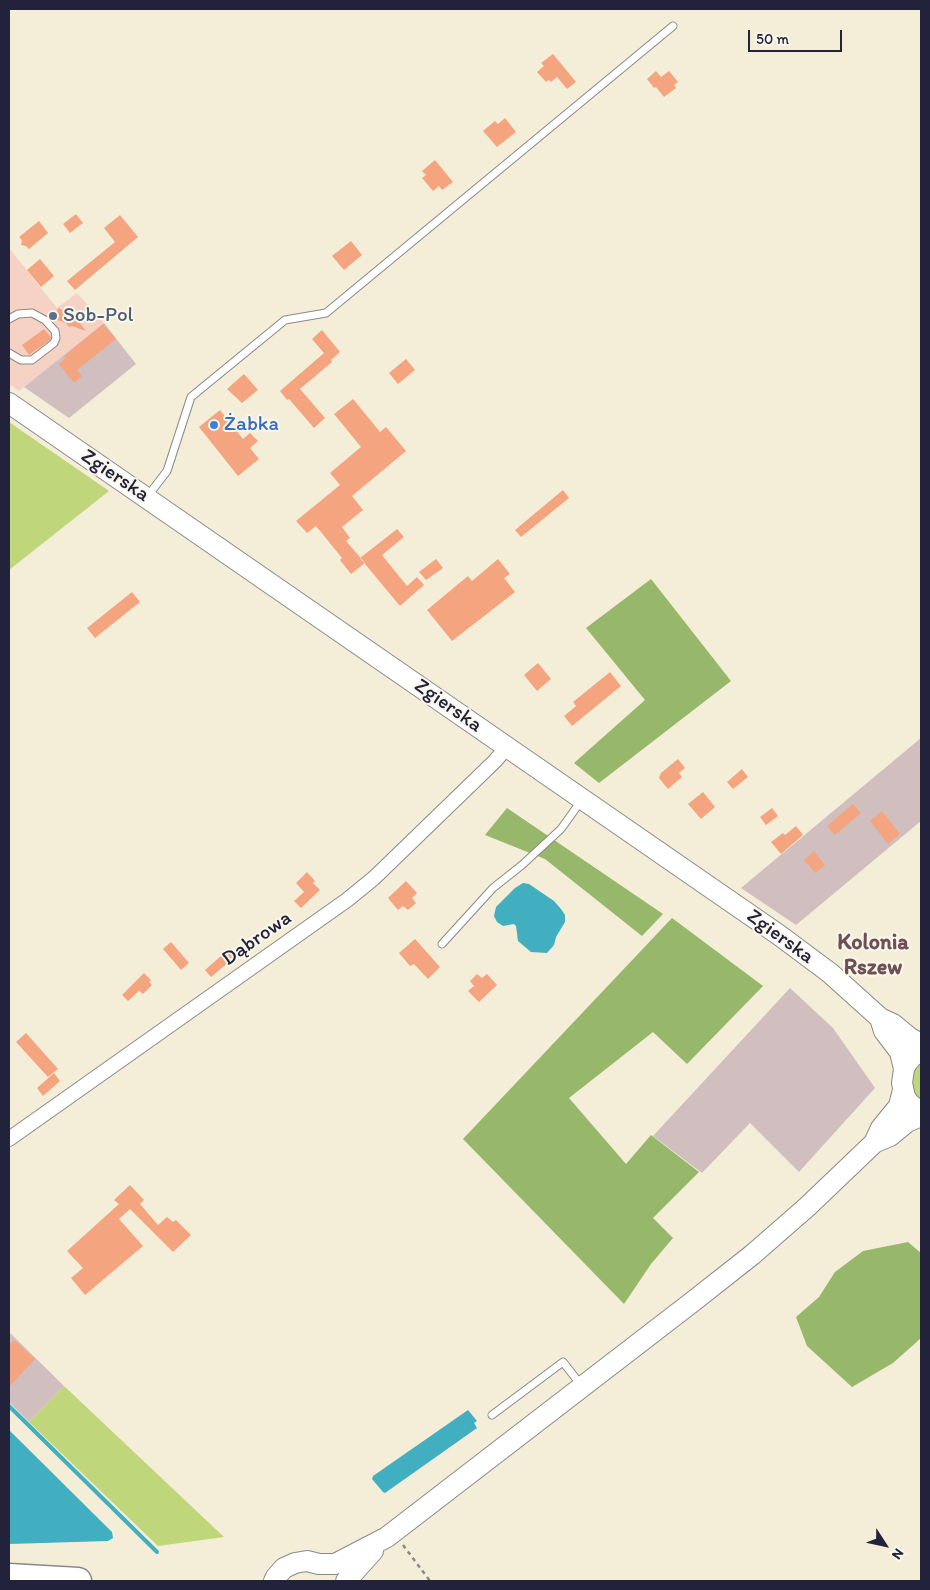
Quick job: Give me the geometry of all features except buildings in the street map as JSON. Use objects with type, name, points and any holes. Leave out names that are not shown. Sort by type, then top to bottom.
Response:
[{"type":"highway","points":[[9,1577],[78,1581]]},
{"type":"main road","name":"Zgierska","points":[[9,403],[810,958],[880,1018],[893,1024],[910,1038],[921,1044]]},
{"type":"main road","name":"Zgierska","points":[[880,1018],[884,1031],[900,1052],[904,1069]]},
{"type":"main road","points":[[874,1143],[884,1140],[907,1122],[921,1115],[909,1103],[902,1083],[904,1069],[912,1057],[921,1050]]},
{"type":"main road","points":[[274,1581],[284,1568],[295,1563],[307,1561],[319,1564],[335,1564],[390,1534],[583,1387],[752,1255],[807,1207],[874,1143],[881,1128],[900,1106],[903,1090]]},
{"type":"main road","points":[[346,1581],[390,1534]]},
{"type":"main road","points":[[319,1564],[328,1570],[337,1581]]},
{"type":"street","name":"Dąbrowa","points":[[9,1139],[347,900],[374,878],[495,761],[507,747]]},
{"type":"lane","points":[[147,498],[167,471],[191,397],[285,320],[326,314],[673,26]]},
{"type":"lane","points":[[9,319],[18,314],[32,313],[45,320],[55,331],[56,338],[54,343],[32,360],[21,360],[9,353]]},
{"type":"lane","points":[[442,944],[493,888],[522,865],[561,829],[582,799]]},
{"type":"lane","points":[[492,1415],[563,1362],[583,1387]]},
{"type":"path","points":[[390,1534],[430,1581]]},
{"type":"shaded area","name":"Sob-Pol","points":[[9,248],[57,308],[77,293],[104,323],[19,391],[9,384]]},
{"type":"shaded area","points":[[104,323],[136,364],[69,418],[24,387]]},
{"type":"shaded area","points":[[921,738],[921,821],[796,925],[741,888]]},
{"type":"shaded area","points":[[790,988],[833,1028],[875,1088],[799,1172],[750,1123],[702,1173],[653,1136]]},
{"type":"shaded area","points":[[9,1332],[64,1386],[29,1422],[9,1402]]},
{"type":"green space","points":[[9,422],[109,491],[9,570]]},
{"type":"green space","points":[[651,579],[731,681],[599,783],[574,763],[645,700],[586,628]]},
{"type":"green space","points":[[507,808],[663,914],[642,936],[545,859],[485,835]]},
{"type":"green space","points":[[672,918],[763,986],[687,1064],[653,1032],[569,1098],[626,1164],[651,1135],[699,1172],[653,1218],[673,1238],[651,1264],[624,1304],[463,1139]]},
{"type":"green space","points":[[921,1059],[921,1104],[911,1090],[914,1066]]},
{"type":"green space","points":[[908,1242],[921,1253],[921,1338],[893,1363],[852,1387],[807,1346],[796,1317],[819,1297],[835,1272],[863,1251]]},
{"type":"green space","points":[[64,1386],[224,1537],[158,1546],[29,1422]]},
{"type":"water","points":[[523,883],[529,884],[554,901],[565,915],[565,922],[556,937],[554,945],[547,953],[531,952],[518,941],[514,924],[503,926],[497,922],[494,916],[496,907],[515,888]]},
{"type":"water","points":[[468,1410],[477,1421],[474,1423],[477,1428],[385,1493],[372,1479],[373,1476]]},
{"type":"water","points":[[9,1430],[112,1532],[113,1538],[108,1541],[9,1544]]},
{"type":"waterway","points":[[9,1406],[157,1552]]},
{"type":"place","name":"Sob-Pol","points":[[53,316]]},
{"type":"place","name":"Żabka","points":[[214,425]]},
{"type":"district","name":"Kolonia Rszew","points":[[873,956]]}]
